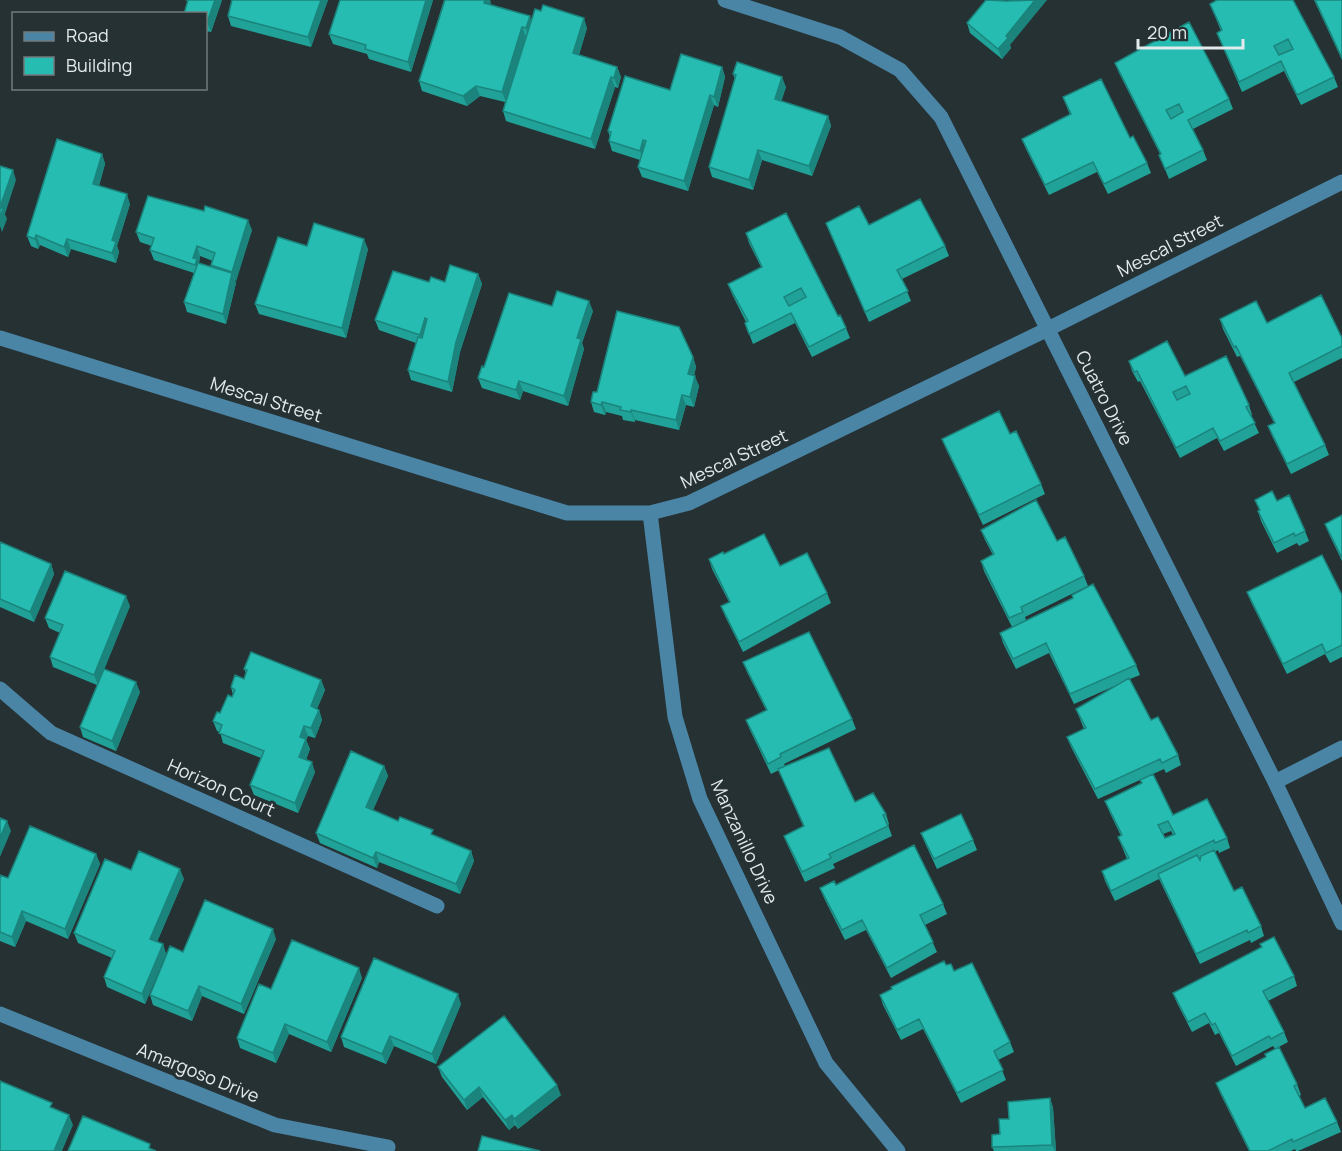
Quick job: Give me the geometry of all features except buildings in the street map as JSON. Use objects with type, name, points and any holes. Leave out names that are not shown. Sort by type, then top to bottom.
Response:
[{"type":"street","name":"Cuatro Drive","points":[[724,0],[840,37],[900,70],[941,117],[1275,782],[1342,923]]},
{"type":"street","name":"Mescal Street","points":[[0,338],[567,513],[650,513],[690,503],[1048,329],[1342,182]]},
{"type":"street","name":"Manzanillo Drive","points":[[650,513],[675,717],[700,799],[826,1063],[898,1151]]},
{"type":"street","name":"Horizon Court","points":[[0,689],[51,733],[437,906]]},
{"type":"street","points":[[1275,782],[1342,748]]},
{"type":"street","name":"Amargoso Drive","points":[[0,1014],[275,1125],[388,1147]]}]
